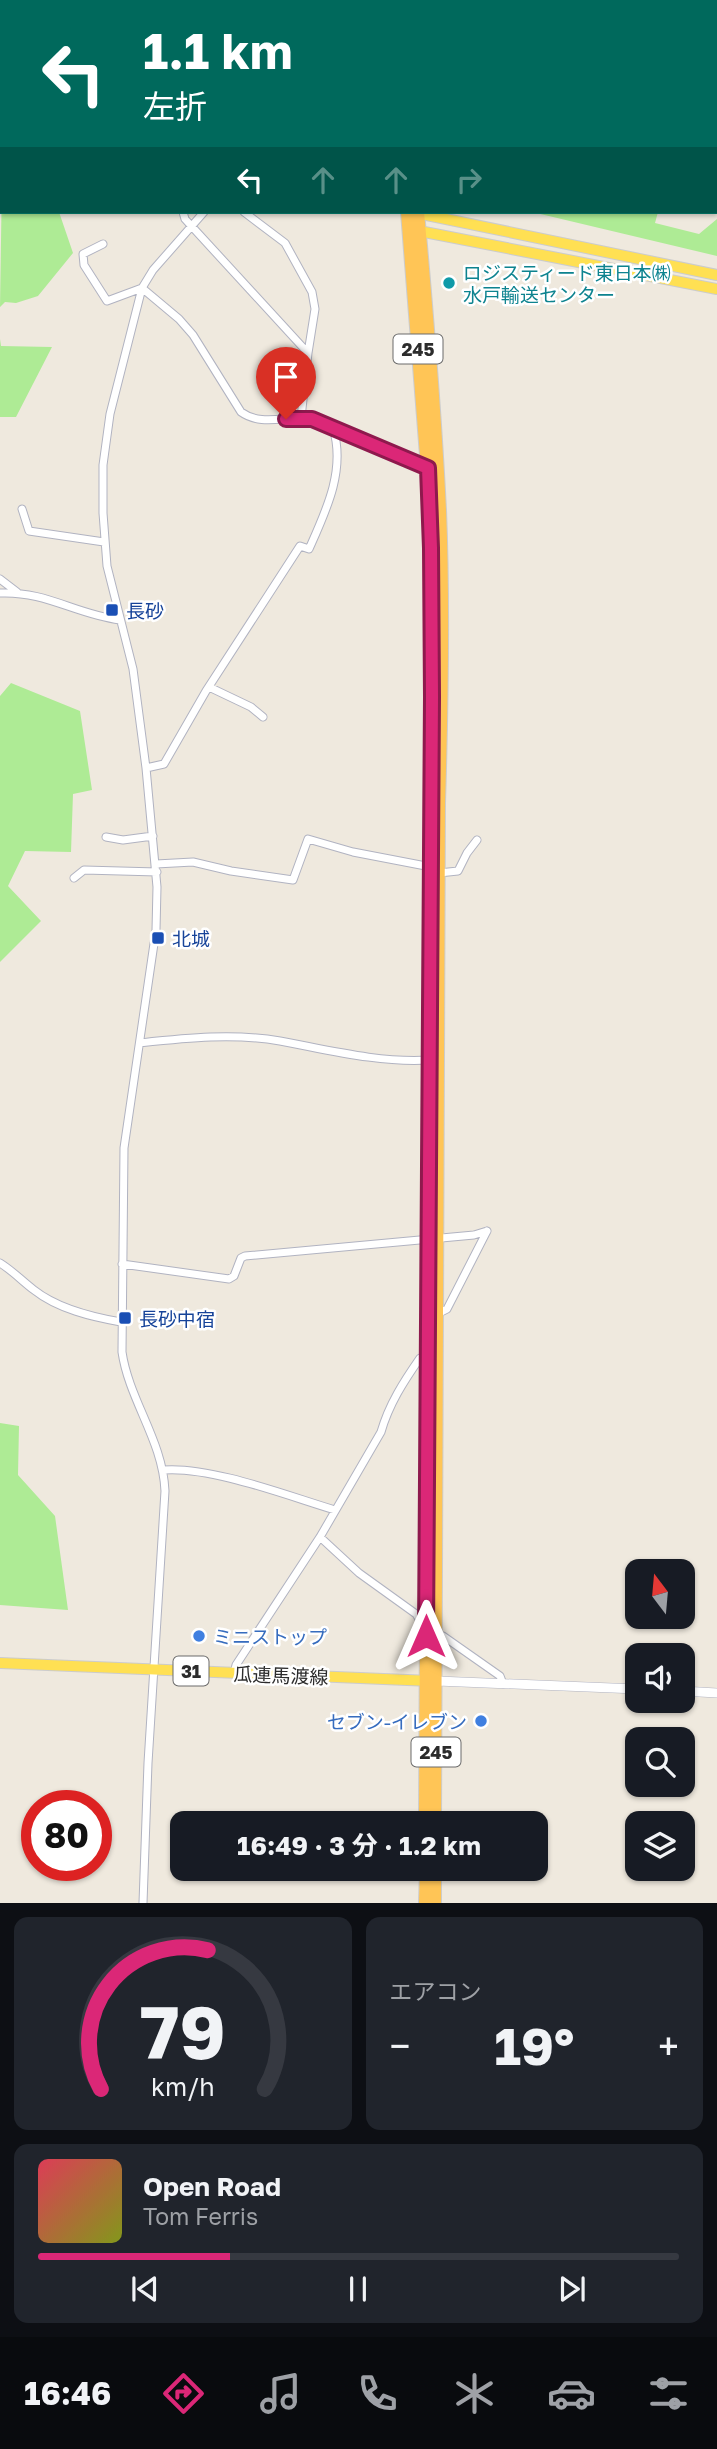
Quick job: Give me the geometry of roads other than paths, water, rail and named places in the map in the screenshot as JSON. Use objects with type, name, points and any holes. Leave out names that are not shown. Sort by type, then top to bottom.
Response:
[{"type":"highway","name":"245","points":[[408,214],[414,230]]},
{"type":"highway","name":"245","points":[[418,214],[414,230],[432,468],[435,870],[433,1239],[427,1356],[435,1811]]},
{"type":"highway","name":"245","points":[[426,1811],[439,1313],[433,1239],[430,1060],[435,870]]},
{"type":"highway","points":[[425,1903],[426,1881]]},
{"type":"highway","points":[[435,1881],[435,1903]]},
{"type":"main road","points":[[427,214],[717,275]]},
{"type":"main road","points":[[414,230],[717,289]]},
{"type":"main road","name":"瓜連馬渡線","points":[[0,1663],[431,1681]]},
{"type":"street","points":[[184,214],[185,219],[308,353]]},
{"type":"street","points":[[143,1903],[165,1507],[163,1470],[154,1438],[124,1366],[121,1322],[124,1157],[156,930],[156,868],[133,669],[109,581],[104,542],[103,477],[105,444],[115,392],[142,288],[153,270],[202,214]]},
{"type":"street","points":[[247,214],[285,243],[312,292],[315,309],[301,418]]},
{"type":"street","points":[[103,244],[83,254],[84,265],[107,301],[142,288]]},
{"type":"street","points":[[142,288],[192,335],[241,412],[251,419],[270,421],[301,418],[432,468]]},
{"type":"street","points":[[146,768],[164,764],[209,687],[300,546],[309,548],[330,500],[337,471],[333,428]]},
{"type":"street","points":[[22,509],[29,531],[104,542]]},
{"type":"street","points":[[0,579],[18,592]]},
{"type":"street","points":[[0,593],[18,592],[41,596],[80,612],[120,620]]},
{"type":"street","points":[[209,687],[251,707],[263,717]]},
{"type":"street","points":[[106,837],[123,840],[153,836]]},
{"type":"street","points":[[74,878],[84,870],[156,868],[193,862],[231,871],[293,880],[308,839],[435,870],[458,871],[477,840]]},
{"type":"street","points":[[140,1043],[212,1035],[279,1041],[351,1055],[430,1060]]},
{"type":"street","points":[[122,1264],[229,1279],[234,1276],[241,1258],[245,1256],[433,1239],[488,1231],[447,1309],[439,1313]]},
{"type":"street","points":[[0,1263],[36,1292],[83,1314],[121,1322]]},
{"type":"street","points":[[234,1673],[236,1665],[320,1537],[381,1432],[386,1414],[400,1386],[420,1357],[427,1356]]},
{"type":"street","points":[[163,1470],[199,1472],[255,1485],[335,1510]]},
{"type":"street","points":[[320,1537],[359,1573],[416,1614],[419,1619]]},
{"type":"street","points":[[443,1636],[500,1676],[503,1684]]},
{"type":"street","points":[[431,1681],[625,1689]]},
{"type":"street","points":[[695,1692],[717,1693]]},
{"type":"place","name":"ロジスティード東日本㈱ 水戸輸送センター","points":[[449,283]]},
{"type":"place","name":"長砂","points":[[112,610]]},
{"type":"place","name":"北城","points":[[158,938]]},
{"type":"place","name":"長砂中宿","points":[[125,1318]]},
{"type":"place","name":"ミニストップ","points":[[199,1636]]},
{"type":"place","name":"セブン-イレブン","points":[[481,1721]]}]
